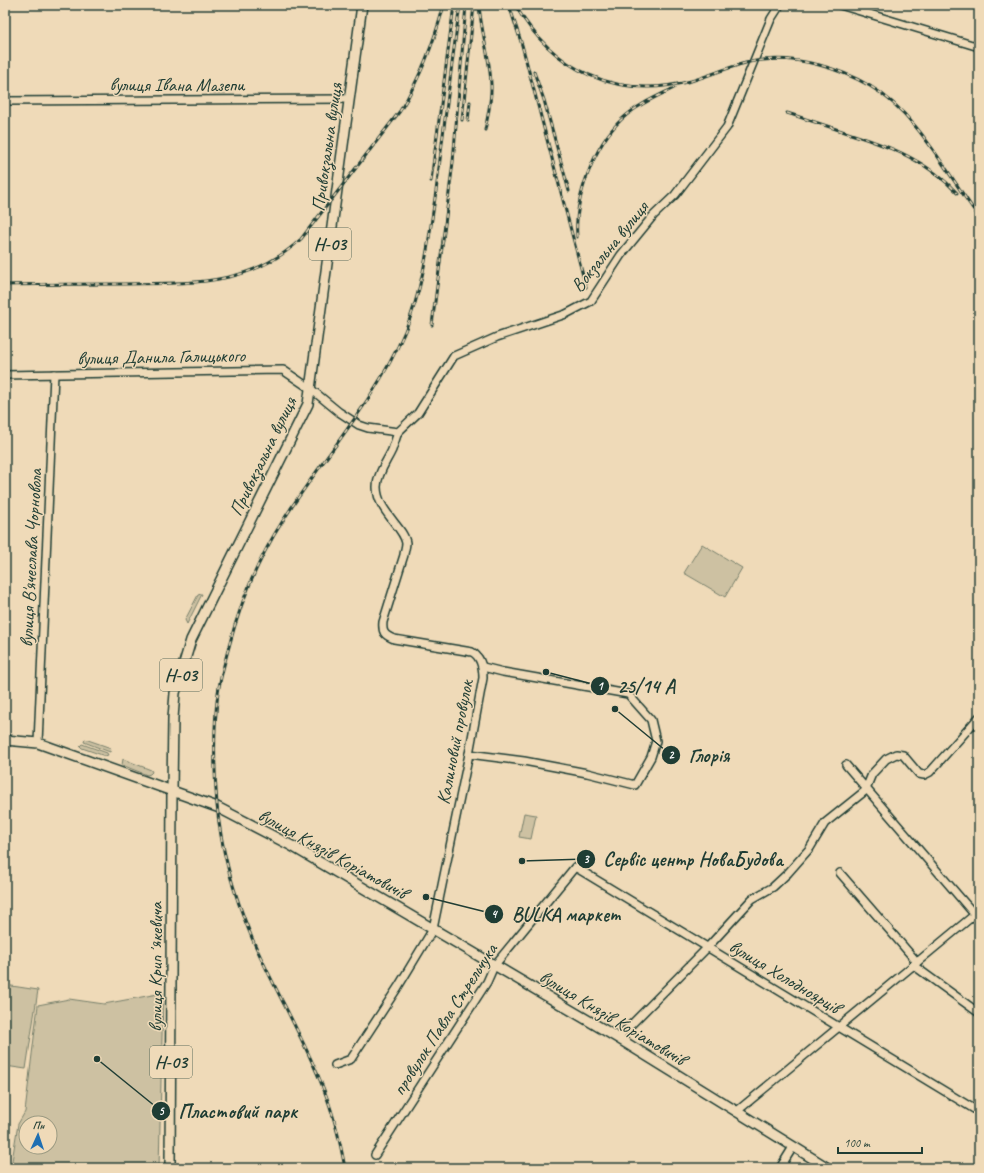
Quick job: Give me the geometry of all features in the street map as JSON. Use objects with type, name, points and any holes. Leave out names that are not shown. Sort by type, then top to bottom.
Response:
[{"type":"main road","name":"Привокзальна вулиця","points":[[172,790],[173,718],[175,693],[191,640],[308,404],[362,5]]},
{"type":"main road","name":"вулиця Князів Коріатовичів","points":[[5,740],[38,743],[218,807],[292,846],[618,1038],[828,1168]]},
{"type":"main road","name":"вулиця Крипʼякевича","points":[[170,1168],[172,790]]},
{"type":"street","name":"Вокзальна вулиця","points":[[398,432],[418,413],[454,356],[497,337],[566,314],[591,301],[621,255],[653,216],[675,195],[727,126],[771,19],[780,5]]},
{"type":"street","points":[[840,5],[979,47]]},
{"type":"street","name":"вулиця Івана Мазепи","points":[[5,101],[350,99]]},
{"type":"street","name":"вулиця Данила Галицького","points":[[5,375],[283,370],[311,389]]},
{"type":"street","name":"вулиця В'ячеслава Чорновола","points":[[38,743],[54,374]]},
{"type":"street","points":[[311,389],[339,412],[359,425],[368,428],[398,432]]},
{"type":"street","name":"Калиновий провулок","points":[[335,1065],[351,1059],[398,987],[433,929],[483,678],[482,667],[476,654],[472,652],[394,639],[386,636],[382,630],[406,544],[404,536],[389,517],[381,503],[377,487],[382,468],[392,449],[398,432]]},
{"type":"street","points":[[469,754],[524,761],[587,773],[635,785],[651,757],[656,741],[651,720],[628,694],[482,667]]},
{"type":"street","points":[[618,1038],[707,948],[752,899],[773,887],[801,859],[810,848],[825,823],[866,789],[871,776],[886,759],[896,754],[903,755],[919,774],[924,775],[930,772],[979,717]]},
{"type":"street","points":[[736,1112],[977,913],[846,765]]},
{"type":"street","name":"вулиця Холодноярців","points":[[575,867],[979,1112]]},
{"type":"street","name":"провулок Павла Стрельчука","points":[[375,1155],[487,982],[494,966],[575,867]]},
{"type":"street","points":[[840,873],[915,964],[979,1013]]},
{"type":"street","points":[[780,1168],[793,1147]]},
{"type":"shaded area","points":[[702,544],[742,568],[725,597],[684,573]]},
{"type":"shaded area","points":[[202,594],[187,624],[185,620],[198,595]]},
{"type":"shaded area","points":[[85,739],[111,748],[110,752],[84,742]]},
{"type":"shaded area","points":[[82,744],[107,753],[108,755],[105,756],[82,748],[80,746]]},
{"type":"shaded area","points":[[123,759],[151,770],[152,772],[147,775],[122,765]]},
{"type":"shaded area","points":[[524,813],[536,815],[531,839],[519,837]]},
{"type":"shaded area","points":[[5,985],[38,990],[26,1069],[5,1066]]},
{"type":"shaded area","points":[[163,993],[159,1168],[18,1168],[12,1161],[18,1124],[18,1155],[58,1155],[58,1115],[23,1115],[25,1112],[38,1005],[69,999],[104,1004]]},
{"type":"railway","points":[[5,285],[169,283],[216,280],[239,275],[260,267],[281,255],[301,239],[400,111],[426,60],[444,5]]},
{"type":"railway","points":[[431,181],[454,5]]},
{"type":"railway","points":[[345,1168],[331,1109],[324,1090],[307,1051],[252,938],[229,873],[217,805],[214,749],[216,707],[221,677],[238,615],[250,582],[274,534],[299,496],[365,404],[379,381],[393,356],[412,314],[428,244],[460,5]]},
{"type":"railway","points":[[432,325],[453,162],[466,5]]},
{"type":"railway","points":[[462,120],[474,5]]},
{"type":"railway","points":[[479,5],[491,84],[490,101],[485,130]]},
{"type":"railway","points":[[509,5],[522,45],[586,287]]},
{"type":"railway","points":[[515,5],[530,28],[548,47],[568,63],[589,75],[612,83],[637,87],[663,86],[691,81],[745,63],[777,59],[805,62],[845,74],[870,86],[887,98],[917,128],[979,217]]},
{"type":"railway","points":[[534,72],[544,100],[569,191]]},
{"type":"railway","points":[[577,237],[579,206],[583,190],[588,174],[603,143],[612,130],[628,114],[674,88]]},
{"type":"railway","points":[[468,121],[470,102]]},
{"type":"railway","points":[[787,113],[866,139],[908,156],[934,172],[957,193]]},
{"type":"place","name":"25/14 А","points":[[546,672]]},
{"type":"place","name":"Глорія","points":[[615,709]]},
{"type":"place","name":"Сервіс центр НоваБудова","points":[[522,861]]},
{"type":"place","name":"BULKA маркет","points":[[426,897]]},
{"type":"place","name":"Пластовий парк","points":[[97,1059]]}]
